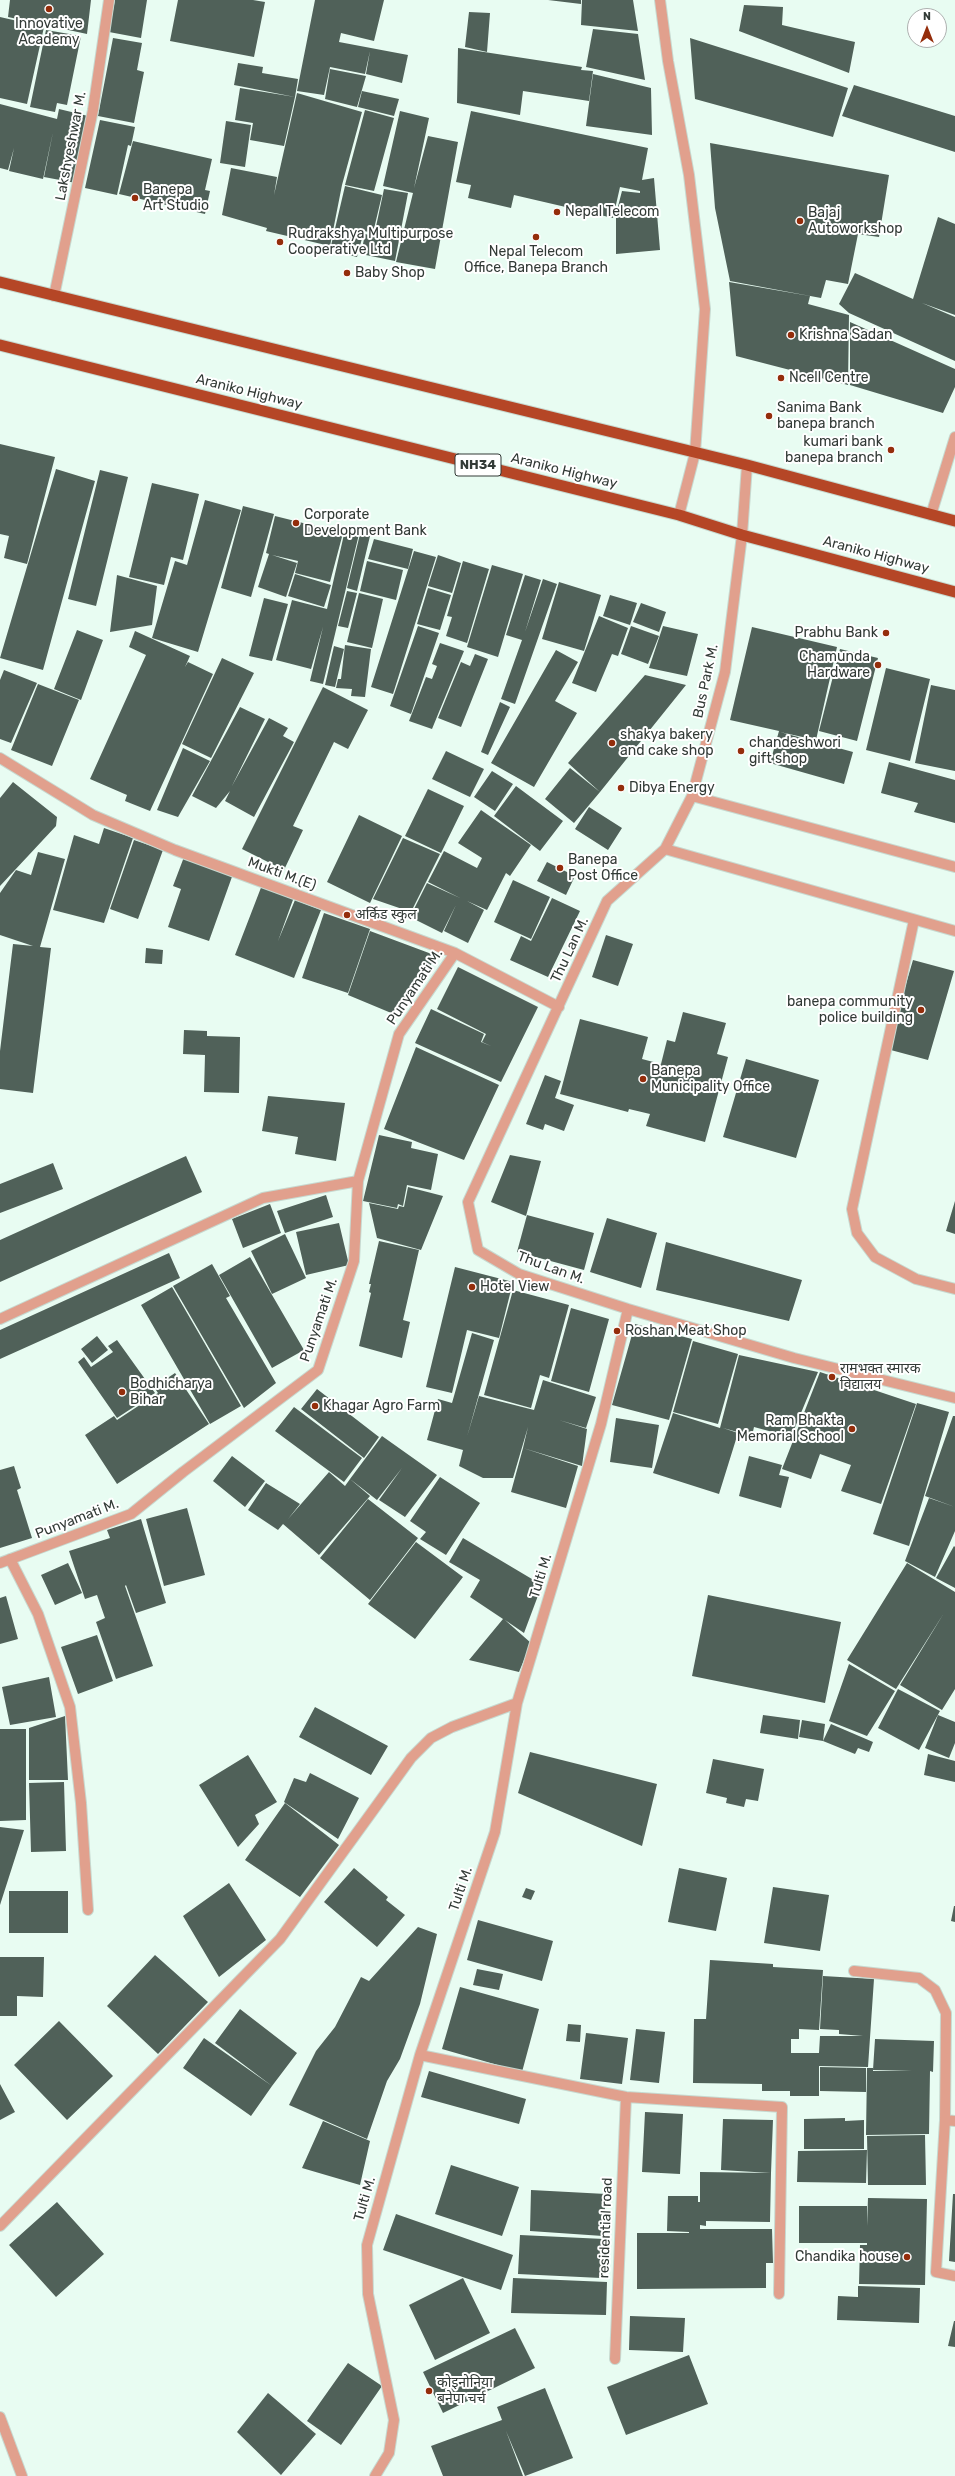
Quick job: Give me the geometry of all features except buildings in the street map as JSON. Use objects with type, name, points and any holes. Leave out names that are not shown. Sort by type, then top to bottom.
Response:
[{"type":"highway","points":[[0,282],[747,465],[955,521]]},
{"type":"highway","name":"Araniko Highway","points":[[0,345],[679,515],[742,535],[955,592]]},
{"type":"street","name":"Lakshyeshwar M.","points":[[54,296],[93,110],[109,0]]},
{"type":"street","points":[[660,0],[668,61],[689,175],[704,309],[695,453],[679,515]]},
{"type":"street","points":[[931,515],[955,437]]},
{"type":"street","name":"Bus Park M.","points":[[692,796],[725,672],[742,535],[747,465]]},
{"type":"street","name":"Mukti M.(E)","points":[[0,758],[93,815],[175,850],[455,953],[559,1006]]},
{"type":"street","points":[[692,796],[955,868]]},
{"type":"street","name":"Thu Lan M.","points":[[692,796],[665,849],[607,901],[468,1202],[478,1250],[519,1274],[628,1309],[794,1358],[955,1398]]},
{"type":"street","points":[[665,849],[955,932]]},
{"type":"street","points":[[914,920],[852,1209],[857,1233],[875,1257],[916,1279],[955,1289]]},
{"type":"street","name":"Punyamati M.","points":[[0,1563],[131,1514],[182,1472],[318,1370],[354,1261],[358,1181],[399,1034],[455,953]]},
{"type":"street","points":[[0,1319],[263,1198],[358,1181]]},
{"type":"street","name":"Tulti M.","points":[[375,2476],[389,2453],[394,2420],[368,2294],[367,2245],[420,2055],[494,1832],[517,1703],[601,1424],[628,1309]]},
{"type":"street","points":[[10,1559],[38,1614],[70,1707],[81,1803],[88,1910]]},
{"type":"street","points":[[0,2226],[280,1940],[407,1764],[430,1738],[452,1727],[517,1703]]},
{"type":"street","points":[[854,1971],[919,1978],[935,1990],[946,2013],[950,2121],[936,2272],[955,2276]]},
{"type":"street","points":[[420,2055],[626,2097],[782,2108],[779,2294]]},
{"type":"street","name":"residential road","points":[[615,2359],[626,2097]]},
{"type":"street","points":[[0,2417],[22,2476]]},
{"type":"place","name":"Innovative Academy","points":[[49,9]]},
{"type":"place","name":"Banepa Art Studio","points":[[135,198]]},
{"type":"place","name":"Nepal Telecom","points":[[557,212]]},
{"type":"place","name":"Bajaj Autoworkshop","points":[[800,221]]},
{"type":"place","name":"Nepal Telecom Office, Banepa Branch","points":[[536,237]]},
{"type":"place","name":"Rudrakshya Multipurpose Cooperative Ltd","points":[[280,242]]},
{"type":"place","name":"Baby Shop","points":[[347,273]]},
{"type":"place","name":"Krishna Sadan","points":[[791,335]]},
{"type":"place","name":"Ncell Centre","points":[[781,378]]},
{"type":"place","name":"Sanima Bank banepa branch","points":[[769,416]]},
{"type":"place","name":"kumari bank banepa branch","points":[[891,450]]},
{"type":"place","name":"Corporate Development Bank","points":[[296,523]]},
{"type":"place","name":"Prabhu Bank","points":[[886,633]]},
{"type":"place","name":"Chamunda Hardware","points":[[878,665]]},
{"type":"place","name":"shakya bakery and cake shop","points":[[612,743]]},
{"type":"place","name":"chandeshwori gift shop","points":[[741,751]]},
{"type":"place","name":"Dibya Energy","points":[[621,788]]},
{"type":"place","name":"Banepa Post Office","points":[[560,868]]},
{"type":"place","name":"अर्किड स्कुल","points":[[347,915]]},
{"type":"place","name":"banepa community police building","points":[[921,1010]]},
{"type":"place","name":"Banepa Municipality Office","points":[[643,1079]]},
{"type":"place","name":"Hotel View","points":[[472,1287]]},
{"type":"place","name":"Roshan Meat Shop","points":[[617,1331]]},
{"type":"place","name":"रामभक्त स्मारक विद्यालय","points":[[832,1377]]},
{"type":"place","name":"Bodhicharya Bihar","points":[[122,1392]]},
{"type":"place","name":"Khagar Agro Farm","points":[[315,1406]]},
{"type":"place","name":"Ram Bhakta Memorial School","points":[[852,1429]]},
{"type":"place","name":"Chandika house","points":[[907,2257]]},
{"type":"place","name":"कोइनोनिया बनेपा चर्च","points":[[429,2391]]}]
